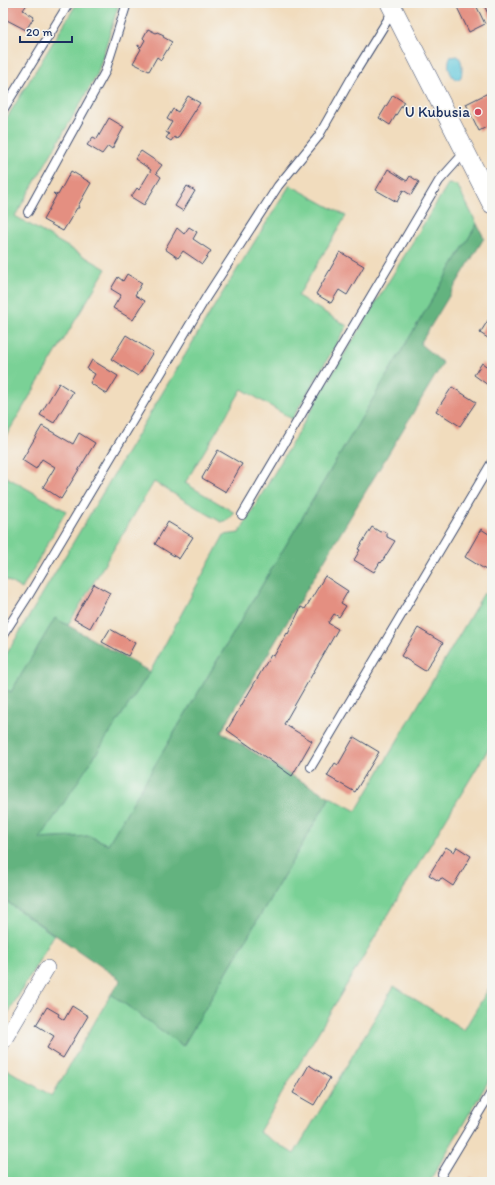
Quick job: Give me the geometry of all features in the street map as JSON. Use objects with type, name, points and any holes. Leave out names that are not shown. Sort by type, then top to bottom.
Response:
[{"type":"street","points":[[394,5],[492,204]]},
{"type":"street","points":[[3,1042],[47,968]]},
{"type":"lane","points":[[3,110],[68,3]]},
{"type":"lane","points":[[28,212],[105,72],[127,3]]},
{"type":"lane","points":[[3,634],[38,580],[207,296],[278,186],[318,137],[394,5]]},
{"type":"lane","points":[[242,515],[439,181],[466,151]]},
{"type":"lane","points":[[311,767],[492,462]]},
{"type":"lane","points":[[442,1174],[492,1091]]},
{"type":"green space","points":[[77,3],[119,3],[97,75],[15,216],[106,269],[3,441],[3,124]]},
{"type":"green space","points":[[448,184],[457,185],[477,224],[108,844],[89,836],[39,839],[150,672],[224,535],[239,533],[336,368]]},
{"type":"green space","points":[[290,185],[346,216],[298,296],[347,326],[292,419],[242,389],[185,483],[235,513],[228,520],[221,522],[154,482],[68,625],[55,619],[11,692],[3,688],[3,660],[210,313]]},
{"type":"green space","points":[[477,224],[484,238],[420,344],[443,363],[221,732],[292,776],[330,797],[183,1046],[111,994],[121,980],[3,899],[3,688],[11,692],[55,618],[150,672],[40,839],[89,836],[108,844]]},
{"type":"green space","points":[[3,475],[66,511],[22,589],[3,578]]},
{"type":"green space","points":[[484,593],[492,599],[492,743],[259,1132],[294,1154],[394,986],[464,1030],[492,983],[492,1075],[429,1182],[3,1182],[3,1067],[52,1096],[111,994],[183,1046],[330,797],[356,811]]},
{"type":"green space","points":[[3,899],[54,935],[3,1022]]},
{"type":"water","points":[[458,56],[462,64],[462,74],[460,79],[455,79],[450,72],[449,63],[450,57]]},
{"type":"building","points":[[3,3],[28,3],[23,10],[34,17],[26,30],[3,18]]},
{"type":"building","points":[[455,3],[475,3],[485,24],[469,32]]},
{"type":"building","points":[[483,3],[492,3],[492,22],[490,18]]},
{"type":"building","points":[[148,29],[164,35],[163,37],[172,42],[161,60],[157,57],[149,71],[133,63],[141,49],[138,45],[141,47],[145,40],[143,38]]},
{"type":"building","points":[[492,91],[492,124],[479,131],[466,104]]},
{"type":"building","points":[[393,95],[404,102],[390,125],[379,118]]},
{"type":"building","points":[[188,96],[200,103],[177,139],[174,137],[171,141],[166,138],[169,134],[166,132],[172,122],[167,119],[173,109],[178,112]]},
{"type":"building","points":[[109,118],[124,127],[112,149],[108,146],[102,154],[87,145],[93,137],[97,139]]},
{"type":"building","points":[[141,151],[162,165],[156,173],[161,177],[144,205],[131,197],[137,188],[139,190],[151,170],[135,159]]},
{"type":"building","points":[[388,169],[407,181],[410,176],[419,182],[411,195],[403,190],[397,202],[376,190]]},
{"type":"building","points":[[71,171],[91,183],[78,206],[79,208],[77,208],[63,231],[43,220],[56,196],[53,193],[58,195]]},
{"type":"building","points":[[187,186],[195,191],[183,211],[175,206]]},
{"type":"building","points":[[189,227],[197,232],[193,239],[211,251],[202,264],[183,251],[178,258],[165,249],[177,228],[184,234]]},
{"type":"building","points":[[340,252],[364,266],[347,295],[339,290],[331,303],[316,294]]},
{"type":"building","points":[[127,274],[142,283],[135,295],[145,301],[133,320],[113,308],[121,295],[111,289],[118,277],[123,281]]},
{"type":"building","points":[[492,314],[492,338],[491,340],[480,333]]},
{"type":"building","points":[[126,335],[153,352],[138,376],[111,359]]},
{"type":"building","points":[[92,360],[118,376],[107,394],[90,383],[95,374],[87,369]]},
{"type":"building","points":[[482,363],[489,368],[492,364],[492,388],[474,375]]},
{"type":"building","points":[[59,383],[73,392],[54,423],[40,415]]},
{"type":"building","points":[[452,387],[476,402],[460,426],[436,411]]},
{"type":"building","points":[[42,426],[73,444],[79,433],[95,443],[61,499],[43,487],[55,467],[42,459],[36,469],[22,460]]},
{"type":"building","points":[[218,450],[242,464],[226,492],[202,478]]},
{"type":"building","points":[[168,522],[193,537],[179,559],[155,544]]},
{"type":"building","points":[[372,527],[380,532],[383,531],[387,533],[387,537],[395,541],[374,572],[354,560],[360,550],[358,549]]},
{"type":"building","points":[[481,529],[492,536],[492,559],[486,570],[465,557]]},
{"type":"building","points":[[325,576],[348,591],[341,603],[346,606],[339,617],[334,614],[328,623],[338,629],[284,724],[312,741],[292,776],[227,730],[271,655],[274,656],[287,633],[288,634],[301,607],[305,609]]},
{"type":"building","points":[[94,584],[110,593],[90,628],[74,619]]},
{"type":"building","points":[[418,628],[443,643],[425,671],[401,656]]},
{"type":"building","points":[[110,629],[135,643],[128,656],[102,642]]},
{"type":"building","points":[[354,737],[379,752],[355,792],[327,776],[335,763],[338,765]]},
{"type":"building","points":[[446,847],[454,852],[457,847],[471,856],[453,886],[441,878],[439,881],[429,875]]},
{"type":"building","points":[[72,1006],[88,1016],[63,1058],[47,1048],[54,1036],[36,1025],[47,1007],[59,1014],[58,1016],[64,1020]]},
{"type":"building","points":[[309,1065],[330,1078],[314,1105],[293,1093]]},
{"type":"building","points":[[471,1177],[479,1182],[467,1182]]},
{"type":"place","name":"U Kubusia","points":[[478,112]]}]
